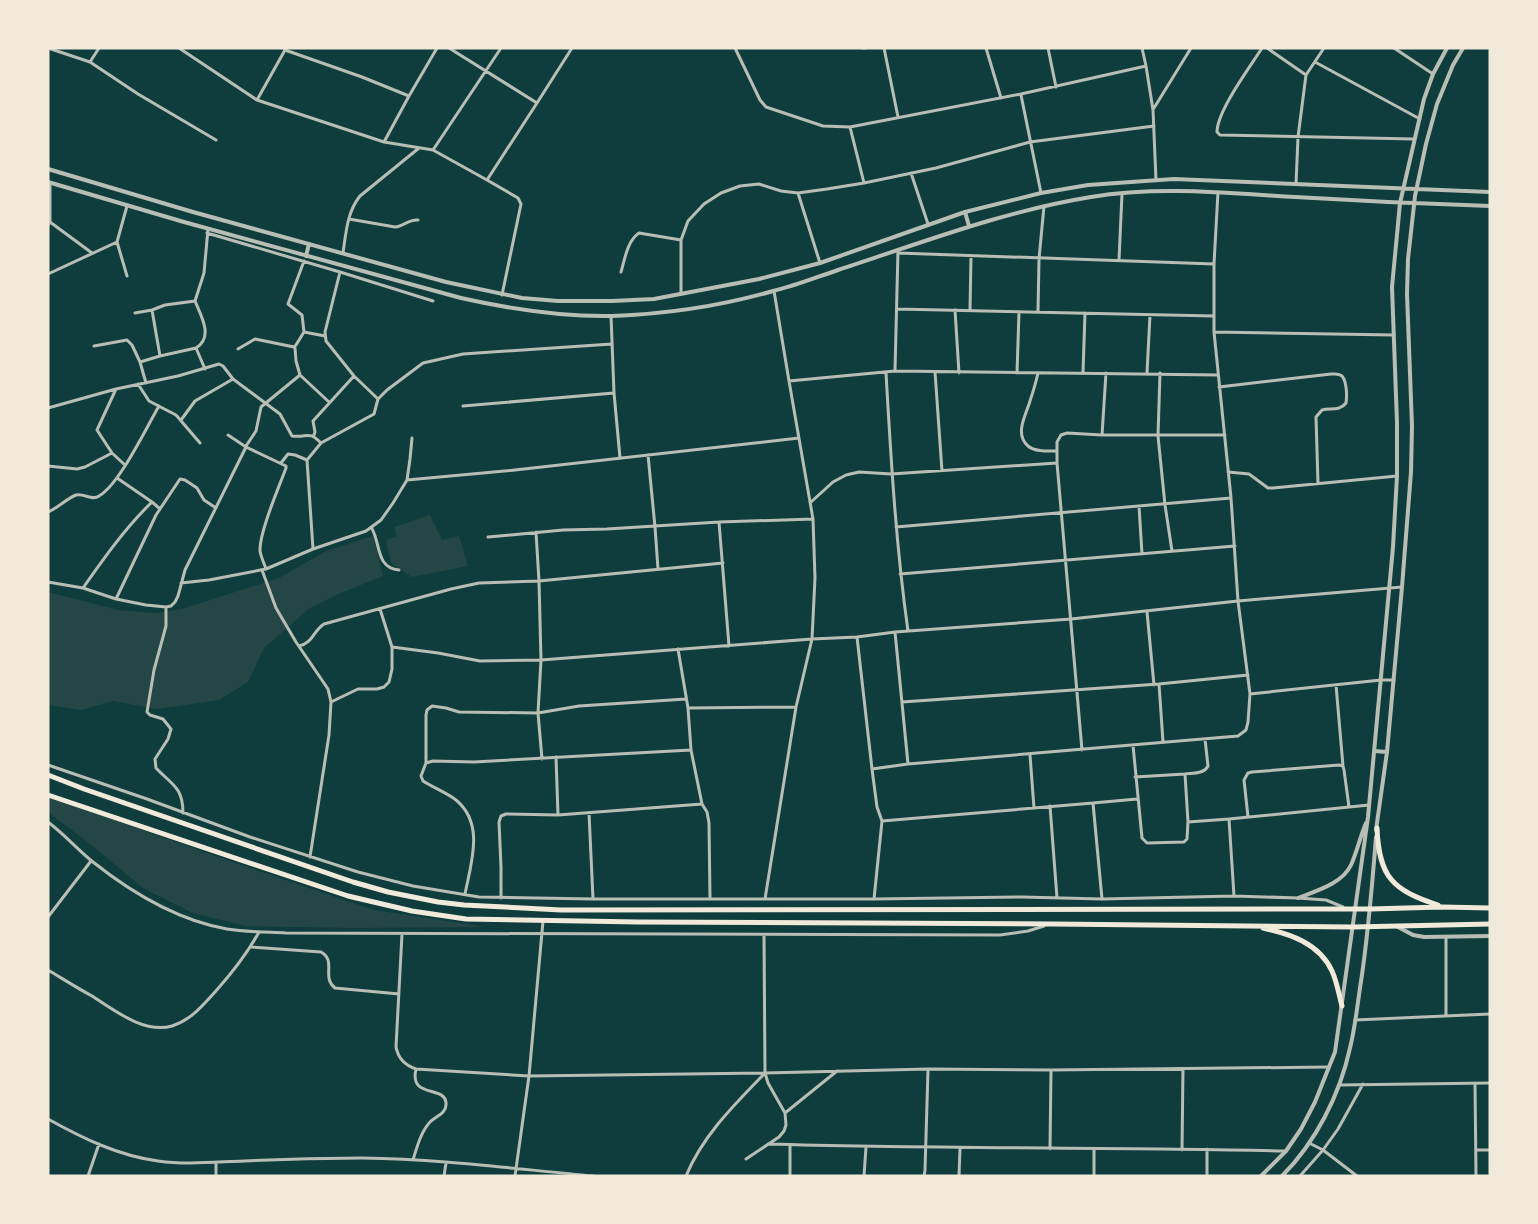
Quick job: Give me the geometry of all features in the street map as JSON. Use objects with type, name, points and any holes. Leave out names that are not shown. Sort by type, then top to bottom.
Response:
[{"type":"highway","points":[[48,775],[353,882],[415,898],[464,905],[561,910],[1490,908]]},
{"type":"highway","points":[[48,795],[348,896],[438,916],[466,919],[1353,927],[1490,924]]},
{"type":"highway","points":[[1377,828],[1378,852],[1393,883],[1419,899],[1442,907]]},
{"type":"highway","points":[[1252,926],[1311,945],[1332,971],[1342,1006]]},
{"type":"street","points":[[48,48],[90,62],[138,94],[216,140]]},
{"type":"street","points":[[90,62],[99,48]]},
{"type":"street","points":[[179,48],[256,100],[384,142],[433,150],[518,198],[521,204],[502,295]]},
{"type":"street","points":[[384,142],[436,48]]},
{"type":"street","points":[[449,48],[537,104]]},
{"type":"street","points":[[433,150],[501,48]]},
{"type":"street","points":[[487,180],[572,48]]},
{"type":"street","points":[[735,48],[760,100],[766,107],[823,126],[850,127],[1056,87],[1146,66]]},
{"type":"street","points":[[884,48],[898,117]]},
{"type":"street","points":[[986,48],[1001,98]]},
{"type":"street","points":[[1048,48],[1056,87]]},
{"type":"street","points":[[1142,48],[1153,110],[1156,180]]},
{"type":"street","points":[[1153,110],[1191,48]]},
{"type":"street","points":[[1262,48],[1218,122],[1217,132],[1220,135],[1415,139]]},
{"type":"street","points":[[1268,48],[1306,75]]},
{"type":"street","points":[[1296,183],[1298,137],[1306,75],[1324,48]]},
{"type":"street","points":[[1394,48],[1432,74]]},
{"type":"street","points":[[1262,1176],[1286,1151],[1301,1129],[1335,1052],[1368,817],[1393,547],[1397,423],[1392,287],[1400,203],[1424,99],[1432,74],[1447,48]]},
{"type":"street","points":[[1282,1176],[1309,1143],[1323,1120],[1339,1084],[1350,1049],[1355,1020],[1387,752],[1411,472],[1412,426],[1407,294],[1415,190],[1437,104],[1463,48]]},
{"type":"street","points":[[256,100],[284,49],[409,96]]},
{"type":"street","points":[[1315,62],[1420,119]]},
{"type":"street","points":[[1021,94],[1041,193]]},
{"type":"street","points":[[681,295],[681,240],[688,221],[704,204],[721,193],[740,186],[759,184],[781,191],[798,193],[864,183],[936,168],[1030,142],[1154,126]]},
{"type":"street","points":[[850,127],[864,183]]},
{"type":"street","points":[[343,253],[348,219],[360,196],[419,148]]},
{"type":"street","points":[[48,169],[446,282],[502,295],[558,301],[654,299],[759,279],[820,263],[965,212],[1041,193],[1088,185],[1174,179],[1490,192]]},
{"type":"street","points":[[911,173],[928,224]]},
{"type":"street","points":[[92,253],[49,224],[49,182],[207,231],[493,305],[554,313],[611,316],[673,311],[774,291],[898,252],[969,226],[1092,196],[1172,191],[1218,192],[1490,206]]},
{"type":"street","points":[[872,770],[908,764],[1238,736],[1246,730],[1250,694],[1238,602],[1231,498],[1214,332],[1214,264],[1218,192]]},
{"type":"street","points":[[798,193],[820,263]]},
{"type":"street","points":[[1119,260],[1122,194]]},
{"type":"street","points":[[127,206],[117,242],[127,276]]},
{"type":"street","points":[[1038,311],[1038,259],[1044,206]]},
{"type":"street","points":[[965,212],[969,226]]},
{"type":"street","points":[[348,219],[396,227],[412,220],[418,220]]},
{"type":"street","points":[[140,362],[196,348],[204,340],[205,324],[195,301],[204,273],[207,231]]},
{"type":"street","points":[[621,272],[630,242],[639,233],[681,240]]},
{"type":"street","points":[[48,274],[117,242]]},
{"type":"street","points":[[309,244],[288,302],[302,315],[304,332],[295,347],[300,375],[329,402]]},
{"type":"street","points":[[898,252],[1214,264]]},
{"type":"street","points":[[895,371],[898,252]]},
{"type":"street","points":[[970,310],[971,256]]},
{"type":"street","points":[[305,258],[340,272],[433,302]]},
{"type":"street","points":[[340,272],[325,336],[326,341],[354,376],[378,399]]},
{"type":"street","points":[[765,899],[796,707],[812,639],[815,578],[811,502],[774,291]]},
{"type":"street","points":[[135,313],[165,305],[195,301]]},
{"type":"street","points":[[897,309],[1214,316]]},
{"type":"street","points":[[152,310],[160,356]]},
{"type":"street","points":[[955,310],[959,373]]},
{"type":"street","points":[[1017,373],[1019,311]]},
{"type":"street","points":[[1083,372],[1085,313]]},
{"type":"street","points":[[1147,373],[1150,314]]},
{"type":"street","points":[[611,316],[614,393],[620,458]]},
{"type":"street","points":[[304,332],[325,336]]},
{"type":"street","points":[[1214,332],[1394,335]]},
{"type":"street","points":[[238,349],[255,339],[295,347]]},
{"type":"street","points":[[94,346],[127,340],[140,362],[146,383]]},
{"type":"street","points":[[314,549],[307,460],[321,443],[374,414],[378,399],[423,363],[463,354],[612,344]]},
{"type":"street","points":[[196,348],[205,369]]},
{"type":"street","points":[[48,408],[116,388],[221,365],[233,379],[280,414],[292,435],[310,434],[321,443]]},
{"type":"street","points":[[789,381],[895,371],[1218,375]]},
{"type":"street","points":[[935,372],[942,471]]},
{"type":"street","points":[[886,373],[891,474],[908,632]]},
{"type":"street","points":[[1038,373],[1030,404],[1022,422],[1023,438],[1027,446],[1035,450],[1056,451]]},
{"type":"street","points":[[1102,435],[1106,373]]},
{"type":"street","points":[[1160,373],[1158,436],[1172,550]]},
{"type":"street","points":[[1219,387],[1331,374],[1339,374],[1343,377],[1346,387],[1346,403],[1338,409],[1322,410],[1316,417],[1318,484]]},
{"type":"street","points":[[48,582],[166,607],[175,602],[185,570],[246,447],[256,432],[261,407],[300,375]]},
{"type":"street","points":[[314,436],[312,421],[354,376]]},
{"type":"street","points":[[181,420],[195,401],[233,379]]},
{"type":"street","points":[[138,384],[149,400],[171,411],[200,443]]},
{"type":"street","points":[[116,388],[97,430],[112,453],[125,465]]},
{"type":"street","points":[[463,406],[614,393]]},
{"type":"street","points":[[48,512],[76,495],[98,497],[117,478],[159,406]]},
{"type":"street","points":[[1082,750],[1060,512],[1057,442],[1061,435],[1067,433],[1158,436],[1225,435]]},
{"type":"street","points":[[228,435],[246,447],[286,466],[271,508],[260,550],[276,608],[328,689],[331,702],[329,735],[310,857]]},
{"type":"street","points":[[181,583],[264,569],[366,531],[381,520],[407,480],[412,438]]},
{"type":"street","points":[[407,480],[799,438]]},
{"type":"street","points":[[48,466],[77,469],[112,453]]},
{"type":"street","points":[[280,464],[288,454],[307,460]]},
{"type":"street","points":[[648,455],[658,570]]},
{"type":"street","points":[[811,502],[833,482],[846,475],[859,472],[891,474],[1057,463]]},
{"type":"street","points":[[1228,472],[1250,474],[1268,488],[1397,476]]},
{"type":"street","points":[[117,478],[160,509]]},
{"type":"street","points":[[117,598],[160,509],[180,479],[197,488],[206,503],[216,507]]},
{"type":"street","points":[[896,527],[1231,498]]},
{"type":"street","points":[[83,588],[97,567],[152,502]]},
{"type":"street","points":[[1139,506],[1142,554]]},
{"type":"street","points":[[488,537],[536,532],[813,519]]},
{"type":"street","points":[[719,522],[729,646]]},
{"type":"street","points":[[371,527],[376,535],[382,562],[389,568],[399,570]]},
{"type":"street","points":[[536,532],[541,660],[538,713],[542,759]]},
{"type":"street","points":[[900,574],[1235,546]]},
{"type":"street","points":[[299,646],[308,643],[317,629],[324,624],[451,588],[479,583],[539,581],[723,563]]},
{"type":"street","points":[[392,647],[480,661],[541,660],[1071,619],[1402,587]]},
{"type":"street","points":[[166,607],[166,626],[154,670],[147,712],[162,719],[171,729],[168,739],[155,759],[156,768],[178,790],[182,797],[183,813]]},
{"type":"street","points":[[331,702],[358,689],[377,689],[389,682],[392,669],[392,647],[380,609]]},
{"type":"street","points":[[1147,612],[1154,685]]},
{"type":"street","points":[[895,633],[908,764]]},
{"type":"street","points":[[857,637],[877,807],[882,821],[874,900]]},
{"type":"street","points":[[678,649],[688,708],[691,750],[702,804],[707,812],[709,823],[711,899]]},
{"type":"street","points":[[902,702],[1154,685],[1248,675]]},
{"type":"street","points":[[1250,694],[1394,680]]},
{"type":"street","points":[[1159,684],[1163,742]]},
{"type":"street","points":[[1336,685],[1348,807]]},
{"type":"street","points":[[465,895],[474,844],[472,822],[457,801],[423,781],[421,776],[426,763],[427,710],[432,706],[459,712],[538,713],[579,706],[686,699]]},
{"type":"street","points":[[688,708],[796,707]]},
{"type":"street","points":[[1135,777],[1185,774],[1206,770],[1208,766],[1205,738]]},
{"type":"street","points":[[1133,745],[1142,838],[1147,843],[1184,842],[1187,839],[1185,774]]},
{"type":"street","points":[[426,763],[691,750]]},
{"type":"street","points":[[1374,751],[1387,752]]},
{"type":"street","points":[[1030,755],[1034,808]]},
{"type":"street","points":[[556,758],[558,815]]},
{"type":"street","points":[[48,765],[250,837],[358,872],[413,886],[465,895],[593,900],[874,900],[1022,897],[1102,899],[1234,896],[1326,900],[1344,908]]},
{"type":"street","points":[[1248,817],[1244,780],[1248,773],[1343,766]]},
{"type":"street","points":[[882,821],[1137,799]]},
{"type":"street","points":[[1093,803],[1102,899]]},
{"type":"street","points":[[501,898],[501,816],[506,814],[558,815],[702,804]]},
{"type":"street","points":[[1188,822],[1369,805]]},
{"type":"street","points":[[1050,806],[1058,898]]},
{"type":"street","points":[[589,813],[593,900]]},
{"type":"street","points":[[1298,898],[1324,888],[1345,873],[1350,867],[1368,817]]},
{"type":"street","points":[[1229,819],[1234,896]]},
{"type":"street","points":[[48,822],[91,861],[130,889],[162,908],[193,920],[227,929],[286,933],[402,934],[1000,935],[1028,931],[1052,924]]},
{"type":"street","points":[[48,917],[91,861]]},
{"type":"street","points":[[515,1176],[530,1076],[543,920]]},
{"type":"street","points":[[1394,926],[1413,935],[1424,937],[1490,936]]},
{"type":"street","points":[[48,970],[129,1018],[146,1025],[164,1027],[185,1020],[197,1011],[232,973],[259,932]]},
{"type":"street","points":[[402,934],[397,1052],[405,1064],[416,1069],[530,1076],[928,1069],[1329,1067]]},
{"type":"street","points":[[746,1159],[779,1137],[787,1121],[765,1073],[764,935]]},
{"type":"street","points":[[1446,937],[1446,1015]]},
{"type":"street","points":[[251,947],[321,952],[328,959],[328,980],[335,988],[399,994]]},
{"type":"street","points":[[1355,1020],[1490,1014]]},
{"type":"street","points":[[1182,1150],[1183,1068]]},
{"type":"street","points":[[413,1160],[426,1129],[443,1113],[446,1104],[442,1096],[420,1088],[415,1079],[416,1069]]},
{"type":"street","points":[[924,1176],[928,1069]]},
{"type":"street","points":[[1050,1149],[1051,1070]]},
{"type":"street","points":[[785,1113],[837,1071]]},
{"type":"street","points":[[686,1176],[706,1138],[727,1112],[765,1073]]},
{"type":"street","points":[[1475,1083],[1476,1176]]},
{"type":"street","points":[[1339,1084],[1490,1083]]},
{"type":"street","points":[[1300,1176],[1338,1130],[1363,1084]]},
{"type":"street","points":[[48,1119],[99,1144],[136,1157],[156,1161],[176,1163],[361,1158],[413,1160],[593,1176]]},
{"type":"street","points":[[1309,1143],[1323,1150],[1357,1176]]},
{"type":"street","points":[[88,1176],[99,1144]]},
{"type":"street","points":[[768,1144],[926,1148],[1286,1151]]},
{"type":"street","points":[[790,1145],[790,1176]]},
{"type":"street","points":[[864,1176],[866,1147]]},
{"type":"street","points":[[959,1176],[960,1148]]},
{"type":"street","points":[[1094,1149],[1094,1176]]},
{"type":"street","points":[[1207,1149],[1207,1176]]},
{"type":"street","points":[[1476,1150],[1490,1150]]},
{"type":"street","points":[[216,1162],[216,1176]]},
{"type":"street","points":[[444,1176],[446,1163]]},
{"type":"shaded area","points":[[430,515],[442,540],[459,536],[468,566],[412,577],[391,563],[386,540],[397,536],[394,527]]},
{"type":"shaded area","points":[[373,536],[383,576],[310,608],[264,648],[248,682],[219,700],[157,709],[113,701],[81,710],[48,705],[48,592],[118,610],[156,613],[182,609],[279,578],[326,551]]},
{"type":"shaded area","points":[[48,797],[374,910],[486,927],[245,926],[193,913],[143,888],[48,812]]}]
